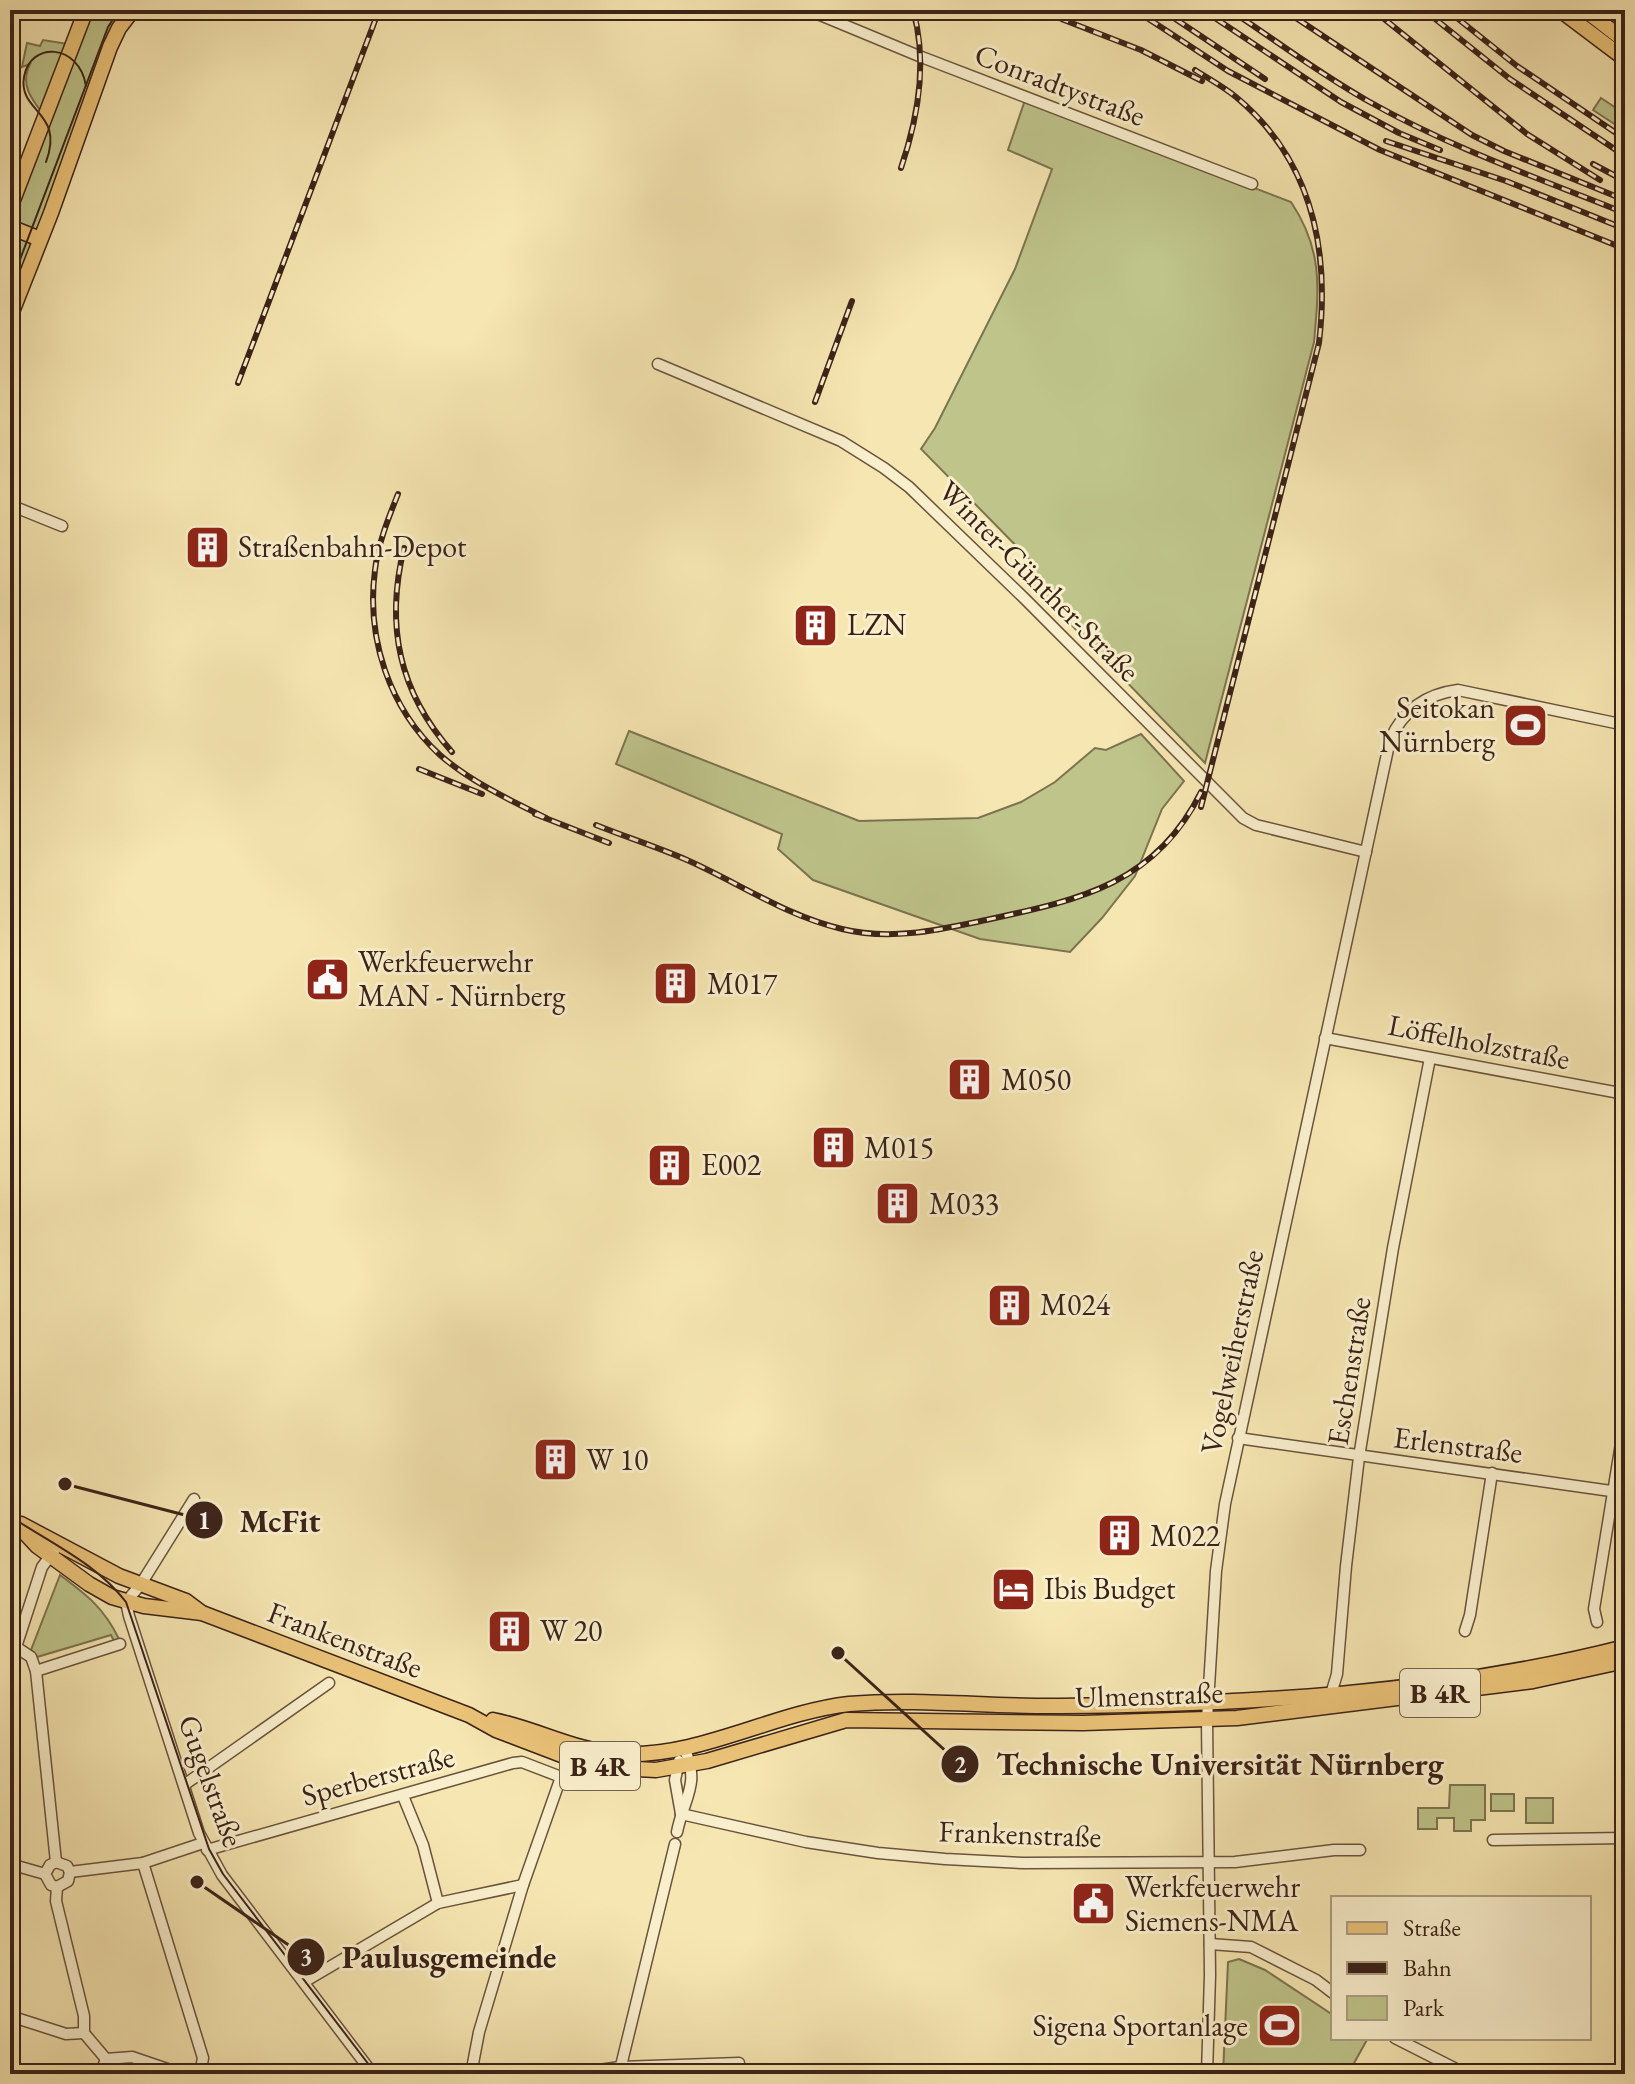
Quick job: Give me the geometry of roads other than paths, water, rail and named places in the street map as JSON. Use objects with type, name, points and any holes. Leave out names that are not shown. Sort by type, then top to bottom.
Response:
[{"type":"main road","points":[[10,208],[86,10]]},
{"type":"main road","points":[[10,317],[110,47],[133,10]]},
{"type":"main road","points":[[1560,10],[1625,59]]},
{"type":"main road","points":[[1585,10],[1625,41]]},
{"type":"main road","points":[[10,227],[40,239]]},
{"type":"main road","name":"Frankenstraße","points":[[12,1520],[37,1546],[56,1550],[186,1601],[202,1613]]},
{"type":"main road","name":"Frankenstraße","points":[[56,1550],[95,1588],[126,1602],[202,1613],[469,1715],[496,1730],[581,1762],[627,1769],[676,1768]]},
{"type":"main road","name":"Ulmenstraße","points":[[684,1748],[815,1709],[849,1704],[1049,1706],[1208,1702],[1331,1694],[1487,1675],[1625,1647]]},
{"type":"main road","name":"Ulmenstraße","points":[[676,1768],[846,1720],[1040,1724],[1207,1720],[1278,1714],[1519,1683],[1625,1661]]},
{"type":"main road","name":"Frankenstraße","points":[[469,1715],[603,1752],[651,1753],[684,1748]]},
{"type":"street","name":"Conradtystraße","points":[[808,10],[1252,184]]},
{"type":"street","name":"Winter-Günther-Straße","points":[[658,364],[859,450],[909,487],[1243,818],[1256,825],[1366,852]]},
{"type":"street","points":[[10,505],[62,526]]},
{"type":"street","name":"Vogelweiherstraße","points":[[1207,2074],[1210,1862],[1207,1720],[1216,1571],[1225,1504],[1390,740],[1397,724],[1423,700],[1435,694],[1458,690],[1625,725]]},
{"type":"street","name":"Löffelholzstraße","points":[[1325,1038],[1625,1094]]},
{"type":"street","name":"Eschenstraße","points":[[1331,1694],[1337,1674],[1344,1578],[1359,1457],[1393,1248],[1430,1058]]},
{"type":"street","points":[[1597,1622],[1594,1609],[1619,1492],[1625,1419]]},
{"type":"street","name":"Erlenstraße","points":[[1238,1438],[1619,1492]]},
{"type":"street","points":[[1465,1631],[1492,1473]]},
{"type":"street","points":[[126,1602],[141,1584],[194,1499]]},
{"type":"street","points":[[56,1550],[42,1567],[13,1646],[31,1657],[36,1671],[56,1862]]},
{"type":"street","name":"Gugelstraße","points":[[126,1602],[205,1846],[222,1875],[373,2074]]},
{"type":"street","points":[[36,1671],[120,1644]]},
{"type":"street","points":[[184,1785],[329,1683]]},
{"type":"street","points":[[620,2071],[681,1814],[692,1790],[692,1764],[684,1748]]},
{"type":"street","points":[[681,1814],[676,1768],[684,1748]]},
{"type":"street","name":"Sperberstraße","points":[[70,1872],[143,1863],[522,1762],[561,1777],[523,1885]]},
{"type":"street","points":[[403,1796],[423,1845],[438,1903]]},
{"type":"street","name":"Frankenstraße","points":[[681,1814],[806,1842],[913,1856],[1023,1863],[1210,1862],[1360,1850]]},
{"type":"street","points":[[1493,1840],[1625,1838]]},
{"type":"street","points":[[10,1864],[45,1874],[51,1885],[57,1887],[68,1881],[70,1872],[67,1866],[56,1862],[45,1874]]},
{"type":"street","points":[[143,1863],[203,2058],[200,2074]]},
{"type":"street","points":[[304,1982],[438,1903],[523,1885],[479,2032],[471,2074]]},
{"type":"street","points":[[57,1887],[56,1901],[84,2016],[84,2033],[106,2059]]},
{"type":"street","points":[[1210,1944],[1251,1947],[1316,1980],[1331,1991]]},
{"type":"street","points":[[10,2016],[66,2034],[84,2033]]},
{"type":"street","points":[[1399,2040],[1466,2074]]},
{"type":"street","points":[[106,2059],[132,2057],[182,2074]]},
{"type":"street","points":[[100,2074],[106,2059]]},
{"type":"street","points":[[572,2074],[739,2063]]},
{"type":"tram line","points":[[10,286],[108,27],[119,10]]},
{"type":"tram line","points":[[46,162],[50,132],[24,89],[28,65],[44,53],[65,55],[82,72],[86,86]]},
{"type":"tram line","points":[[10,1516],[87,1565],[126,1602],[209,1849],[223,1874],[376,2074]]},
{"type":"railway","points":[[238,383],[379,10]]},
{"type":"railway","points":[[901,168],[919,90],[920,50],[913,10]]},
{"type":"railway","points":[[1044,10],[1141,50],[1202,81]]},
{"type":"railway","points":[[1135,10],[1228,71],[1380,150],[1625,249]]},
{"type":"railway","points":[[1162,10],[1265,79]]},
{"type":"railway","points":[[1203,10],[1341,102],[1399,133],[1440,150]]},
{"type":"railway","points":[[1230,10],[1333,80],[1399,118],[1494,161],[1625,213]]},
{"type":"railway","points":[[1284,10],[1472,135],[1625,200]]},
{"type":"railway","points":[[1373,10],[1527,134],[1600,180]]},
{"type":"railway","points":[[1424,10],[1510,79],[1625,156]]},
{"type":"railway","points":[[1447,10],[1517,66],[1625,139]]},
{"type":"railway","points":[[1195,70],[1231,93],[1262,122],[1283,149],[1299,178],[1318,240],[1322,308],[1319,343],[1201,807]]},
{"type":"railway","points":[[1386,141],[1506,181],[1625,229]]},
{"type":"railway","points":[[1593,164],[1625,181]]},
{"type":"railway","points":[[815,402],[852,301]]},
{"type":"railway","points":[[398,494],[378,551],[373,596],[378,646],[395,694],[422,736],[452,765],[546,818]]},
{"type":"railway","points":[[404,548],[396,604],[401,657],[419,706],[452,752]]},
{"type":"railway","points":[[419,769],[482,794]]},
{"type":"railway","points":[[596,825],[687,860],[801,916],[842,929],[896,934],[1020,913],[1052,905],[1111,883],[1137,868],[1161,848],[1182,823],[1201,792]]},
{"type":"railway","points":[[535,814],[609,843]]},
{"type":"place","name":"Straßenbahn-Depot","points":[[207,547]]},
{"type":"place","name":"LZN","points":[[816,625]]},
{"type":"place","name":"Seitokan Nürnberg","points":[[1526,725]]},
{"type":"place","name":"Werkfeuerwehr MAN - Nürnberg","points":[[327,979]]},
{"type":"place","name":"M017","points":[[676,984]]},
{"type":"place","name":"M050","points":[[970,1080]]},
{"type":"place","name":"M015","points":[[833,1148]]},
{"type":"place","name":"E002","points":[[670,1165]]},
{"type":"place","name":"M033","points":[[898,1204]]},
{"type":"place","name":"M024","points":[[1009,1305]]},
{"type":"place","name":"W 10","points":[[555,1460]]},
{"type":"place","name":"McFit","points":[[65,1484]]},
{"type":"place","name":"M022","points":[[1119,1536]]},
{"type":"place","name":"Ibis Budget","points":[[1013,1589]]},
{"type":"place","name":"W 20","points":[[509,1631]]},
{"type":"place","name":"Technische Universität Nürnberg","points":[[838,1653]]},
{"type":"place","name":"Paulusgemeinde","points":[[197,1882]]},
{"type":"place","name":"Werkfeuerwehr Siemens-NMA","points":[[1094,1904]]},
{"type":"place","name":"Sigena Sportanlage","points":[[1279,2026]]}]
